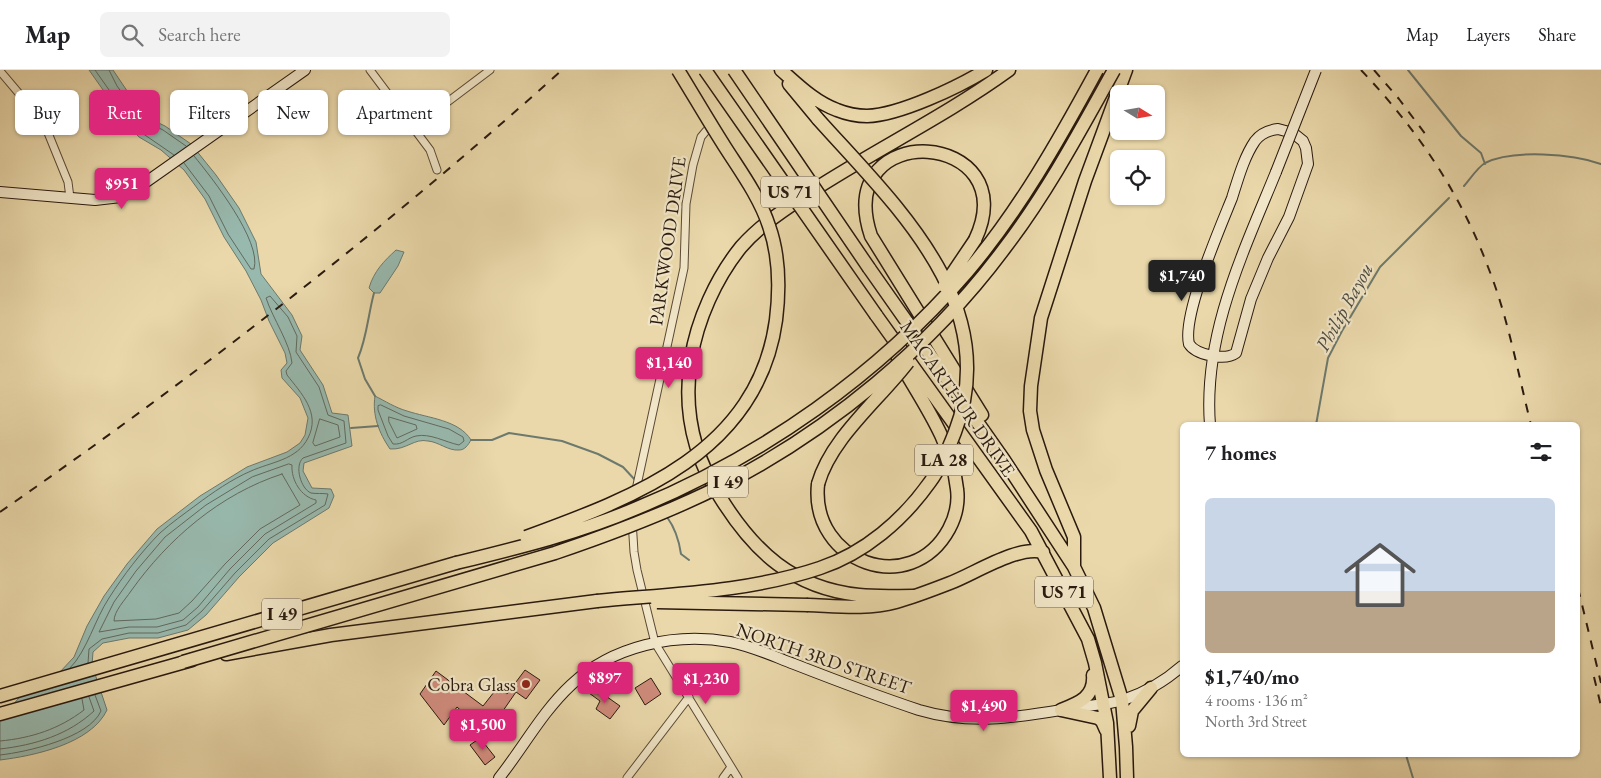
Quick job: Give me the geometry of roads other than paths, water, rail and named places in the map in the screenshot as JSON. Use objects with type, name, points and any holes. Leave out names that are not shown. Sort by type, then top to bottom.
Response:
[{"type":"highway","points":[[456,563],[595,512],[631,495],[673,471],[704,450],[719,436],[741,408],[763,369],[774,330],[779,288],[779,267],[769,226],[746,179],[678,70]]},
{"type":"highway","name":"MACARTHUR DRIVE","points":[[705,70],[876,316],[1031,532],[1043,552],[1088,639],[1108,734],[1110,778]]},
{"type":"highway","name":"MACARTHUR DRIVE","points":[[734,70],[869,268],[1004,460],[1074,567],[1094,608],[1122,700],[1127,778]]},
{"type":"highway","name":"LA 28","points":[[597,601],[748,586],[822,568],[863,548],[898,520],[923,493],[944,460],[960,419],[966,381],[967,354],[962,323],[954,298],[942,272],[899,208],[776,70]]},
{"type":"highway","points":[[781,70],[825,105],[847,114],[867,116],[899,110],[943,92],[986,70]]},
{"type":"highway","points":[[913,596],[857,595],[823,588],[800,580],[766,555],[742,530],[712,485],[693,438],[689,420],[687,391],[692,350],[698,328],[718,282],[741,248],[756,232],[783,211],[830,180],[1009,70]]},
{"type":"highway","name":"I 49","points":[[0,696],[456,563],[580,529],[636,509],[692,484],[791,427],[861,375],[914,329],[990,243],[1040,170],[1098,70]]},
{"type":"highway","name":"I 49","points":[[0,714],[555,554],[663,513],[738,476],[814,430],[868,388],[929,335],[972,289],[1021,226],[1061,165],[1114,70]]},
{"type":"highway","points":[[1074,567],[1074,537],[1038,448],[1030,411],[1030,386],[1038,332],[1073,216],[1126,70]]},
{"type":"highway","points":[[914,329],[975,240],[982,222],[983,196],[971,171],[952,157],[938,152],[919,151],[900,155],[880,168],[871,181],[865,208],[866,220],[871,236],[994,436],[1004,460]]},
{"type":"highway","points":[[876,316],[884,334],[947,445],[957,487],[955,515],[941,541],[926,554],[902,564],[877,565],[855,558],[838,545],[829,535],[820,515],[818,484],[826,462],[839,443],[929,335]]},
{"type":"highway","points":[[183,662],[331,635],[597,601],[863,606],[894,602],[951,583],[1016,555],[1033,550],[1043,552]]},
{"type":"highway","points":[[1062,710],[1084,699],[1093,688],[1094,680],[1088,639]]},
{"type":"highway","points":[[0,691],[55,679]]},
{"type":"highway","points":[[1127,778],[1129,729],[1132,710],[1151,688]]},
{"type":"highway","points":[[1062,710],[1098,718],[1102,721],[1108,734]]},
{"type":"street","points":[[0,192],[95,200],[121,197],[159,173],[305,70]]},
{"type":"street","points":[[370,70],[385,90]]},
{"type":"street","points":[[450,100],[490,70]]},
{"type":"street","points":[[1210,422],[1209,390],[1213,354],[1229,289],[1316,70]]},
{"type":"street","points":[[0,72],[44,123],[68,182],[70,198]]},
{"type":"street","points":[[1270,130],[1286,130],[1298,136],[1306,148],[1308,164],[1305,174],[1289,217],[1250,299],[1236,353],[1226,356],[1213,354],[1196,351],[1192,348],[1188,339],[1202,277],[1250,150],[1262,134],[1270,130]]},
{"type":"street","name":"PARKWOOD DRIVE","points":[[706,131],[701,138],[691,174],[686,204],[684,268],[637,485],[632,520],[637,570],[655,643],[738,778]]},
{"type":"street","points":[[418,135],[430,150],[437,170]]},
{"type":"street","name":"NORTH 3RD STREET","points":[[499,778],[553,704],[572,684],[604,661],[626,651],[655,643],[706,640],[739,644],[909,707],[945,717],[980,720],[1000,719],[1122,700],[1151,688],[1180,667]]},
{"type":"street","points":[[627,778],[689,697]]},
{"type":"street","points":[[724,778],[731,767]]},
{"type":"water","points":[[89,70],[113,70],[126,90],[103,90]]},
{"type":"water","points":[[160,124],[170,129],[170,135],[178,135],[191,144],[239,208],[256,242],[261,274],[292,315],[302,336],[300,350],[323,385],[332,413],[348,415],[352,446],[304,463],[303,471],[312,488],[331,489],[334,496],[329,508],[273,543],[239,577],[206,615],[188,630],[158,638],[129,638],[103,643],[93,652],[92,665],[107,710],[99,722],[88,732],[60,746],[0,760],[0,718],[20,697],[38,688],[59,673],[74,657],[87,626],[104,596],[127,564],[157,529],[200,496],[247,467],[287,452],[300,443],[305,435],[308,418],[300,398],[282,378],[281,370],[287,363],[285,353],[246,271],[224,237],[205,199],[184,170],[161,150],[137,135],[160,135]]},
{"type":"water","points":[[396,250],[404,252],[398,266],[380,293],[374,293],[369,288],[374,276]]},
{"type":"water","points":[[375,396],[403,410],[451,424],[466,433],[471,440],[461,450],[423,441],[414,442],[401,448],[390,449],[377,424]]},
{"type":"waterway","points":[[1408,70],[1461,136],[1481,153],[1485,164]]},
{"type":"waterway","name":"Philip Bayou","points":[[1464,186],[1485,163],[1511,156],[1559,156],[1601,164]]},
{"type":"waterway","name":"Philip Bayou","points":[[1317,422],[1328,358],[1342,331],[1380,267],[1449,198]]},
{"type":"waterway","points":[[374,293],[358,358],[365,379],[375,396]]},
{"type":"waterway","name":"Philip Bayou","points":[[351,428],[378,426]]},
{"type":"waterway","name":"Philip Bayou","points":[[471,440],[492,440],[509,433],[562,441],[598,454],[623,467],[636,481]]},
{"type":"waterway","name":"Philip Bayou","points":[[667,517],[676,534],[681,554],[689,560]]},
{"type":"waterway","name":"Philip Bayou","points":[[1407,757],[1413,778]]},
{"type":"railway","points":[[0,512],[73,461],[288,300],[427,187],[562,70]]},
{"type":"railway","points":[[1361,70],[1400,115],[1435,162],[1477,239],[1501,305],[1530,422]]},
{"type":"railway","points":[[1374,70],[1429,139]]},
{"type":"railway","points":[[1580,596],[1601,683]]},
{"type":"railway","points":[[1594,677],[1601,706]]},
{"type":"place","name":"Cobra Glass","points":[[526,684]]}]
